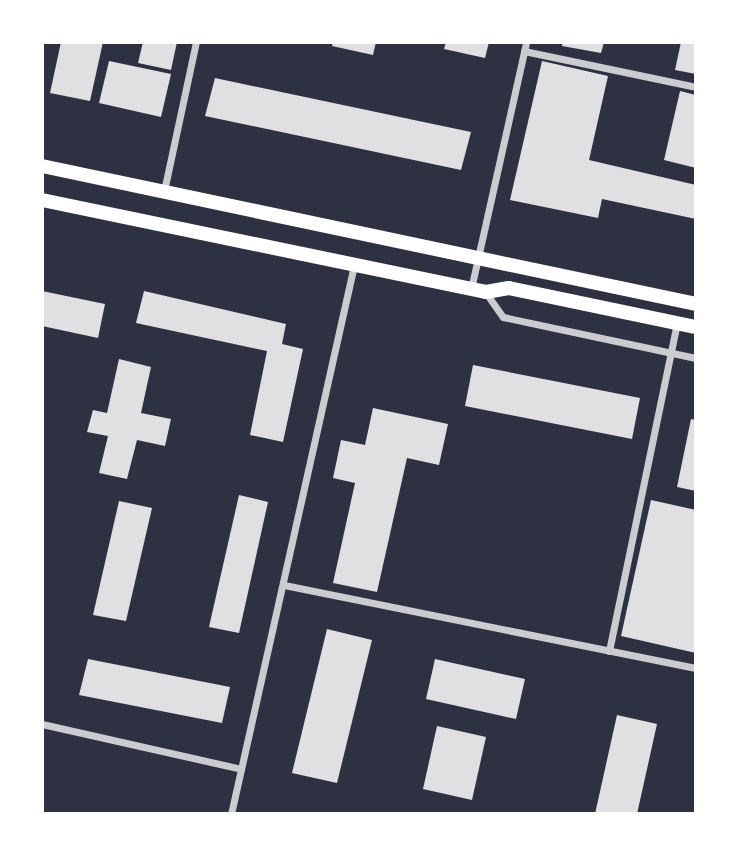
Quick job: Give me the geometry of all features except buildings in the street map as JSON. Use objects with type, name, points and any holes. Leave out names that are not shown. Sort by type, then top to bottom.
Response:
[{"type":"main road","points":[[42,166],[696,304]]},
{"type":"main road","points":[[42,200],[479,290],[509,288],[696,327]]},
{"type":"street","points":[[164,191],[196,42]]},
{"type":"street","points":[[696,87],[525,46],[478,258],[479,290],[503,317],[696,358]]},
{"type":"street","points":[[231,814],[354,264]]},
{"type":"street","points":[[609,651],[677,323]]},
{"type":"street","points":[[284,585],[696,668]]},
{"type":"street","points":[[42,724],[241,769]]}]
